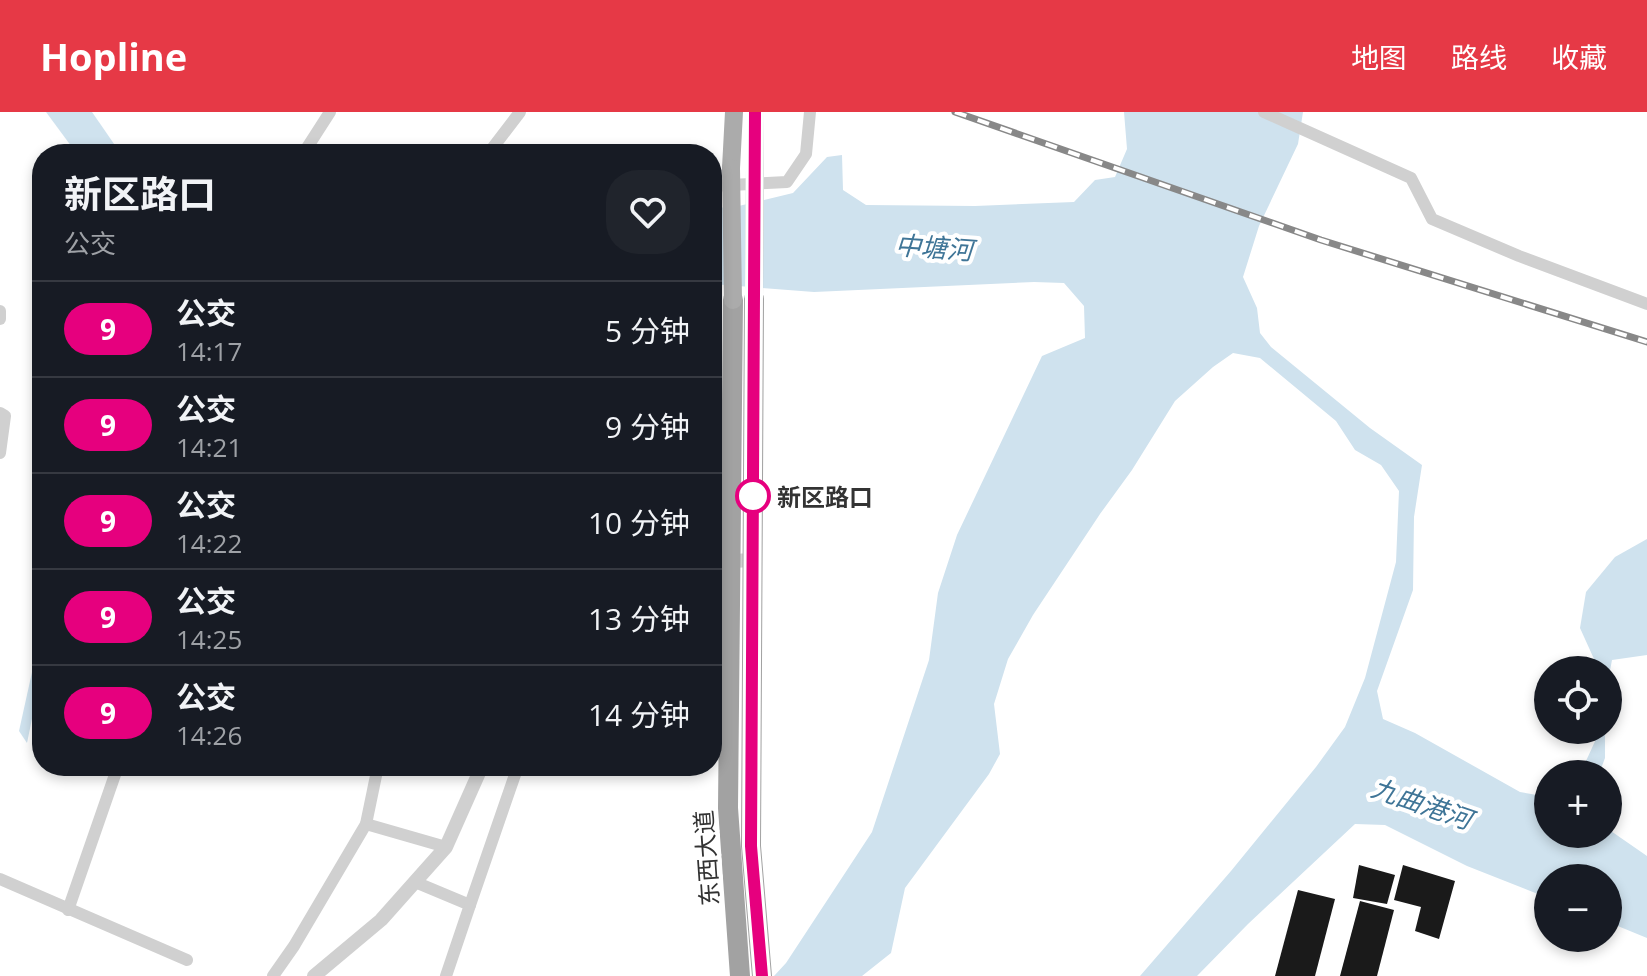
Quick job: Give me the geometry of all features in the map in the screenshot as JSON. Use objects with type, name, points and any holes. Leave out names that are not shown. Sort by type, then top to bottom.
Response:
[{"type":"highway","name":"东西大道","points":[[754,299],[751,846],[761,974]]},
{"type":"highway","name":"东西大道","points":[[722,540],[733,300]]},
{"type":"highway","name":"东西大道","points":[[722,597],[728,808],[740,976]]},
{"type":"main road","name":"东西大道","points":[[733,300],[731,168],[734,112]]},
{"type":"main road","name":"东西大道","points":[[754,299],[755,112]]},
{"type":"street","points":[[309,144],[330,112]]},
{"type":"street","points":[[496,144],[520,112]]},
{"type":"street","points":[[722,185],[787,182],[806,154],[810,112]]},
{"type":"street","points":[[1264,112],[1411,178],[1432,219],[1519,256],[1647,304]]},
{"type":"street","points":[[0,311],[0,319]]},
{"type":"street","points":[[0,413],[5,416],[0,453]]},
{"type":"street","points":[[722,562],[753,560]]},
{"type":"street","points":[[68,910],[115,776]]},
{"type":"street","points":[[273,976],[366,824],[376,776]]},
{"type":"street","points":[[314,976],[381,920],[446,847],[478,776]]},
{"type":"street","points":[[446,976],[515,776]]},
{"type":"street","points":[[366,824],[446,847]]},
{"type":"street","points":[[0,879],[187,960]]},
{"type":"street","points":[[415,882],[470,905]]},
{"type":"water","points":[[46,112],[92,112],[114,144],[70,144]]},
{"type":"water","points":[[1124,112],[1303,112],[1298,144],[1259,226],[1243,277],[1257,308],[1260,333],[1271,347],[1370,428],[1422,465],[1414,517],[1413,590],[1377,691],[1383,719],[1415,733],[1520,792],[1534,794],[1534,848],[1622,848],[1622,839],[1647,856],[1647,938],[1622,928],[1622,864],[1534,864],[1534,892],[1467,866],[1385,825],[1355,824],[1197,976],[1140,976],[1231,871],[1345,727],[1365,678],[1396,562],[1399,491],[1381,465],[1355,450],[1336,421],[1260,358],[1233,353],[1175,401],[1033,615],[1008,659],[994,704],[1000,754],[989,774],[905,888],[891,953],[862,976],[774,976],[786,963],[872,832],[929,660],[938,593],[957,535],[1042,356],[1085,338],[1084,306],[1064,283],[814,292],[722,285],[722,207],[726,209],[793,193],[827,157],[842,155],[843,190],[866,205],[975,206],[1074,202],[1095,180],[1115,177],[1127,149]]},
{"type":"water","points":[[1647,539],[1647,655],[1622,659],[1622,656],[1593,656],[1580,628],[1586,592],[1615,557]]},
{"type":"water","points":[[32,672],[32,719],[27,743],[19,731]]},
{"type":"water","points":[[1594,744],[1605,744],[1604,760],[1586,760]]},
{"type":"building","points":[[1359,865],[1395,875],[1387,904],[1353,898]]},
{"type":"building","points":[[1403,865],[1455,881],[1439,939],[1415,931],[1421,907],[1394,900]]},
{"type":"building","points":[[1298,890],[1335,899],[1315,976],[1275,976]]},
{"type":"building","points":[[1360,901],[1394,910],[1377,976],[1340,976]]},
{"type":"railway","points":[[955,112],[1321,240],[1647,342]]},
{"type":"bus line","name":"9","points":[[755,112],[751,846],[762,976]]},
{"type":"place","name":"新区路口","points":[[753,496]]},
{"type":"water label","name":"中塘河","points":[[934,247]]},
{"type":"water label","name":"九曲港河","points":[[1422,803]]}]
